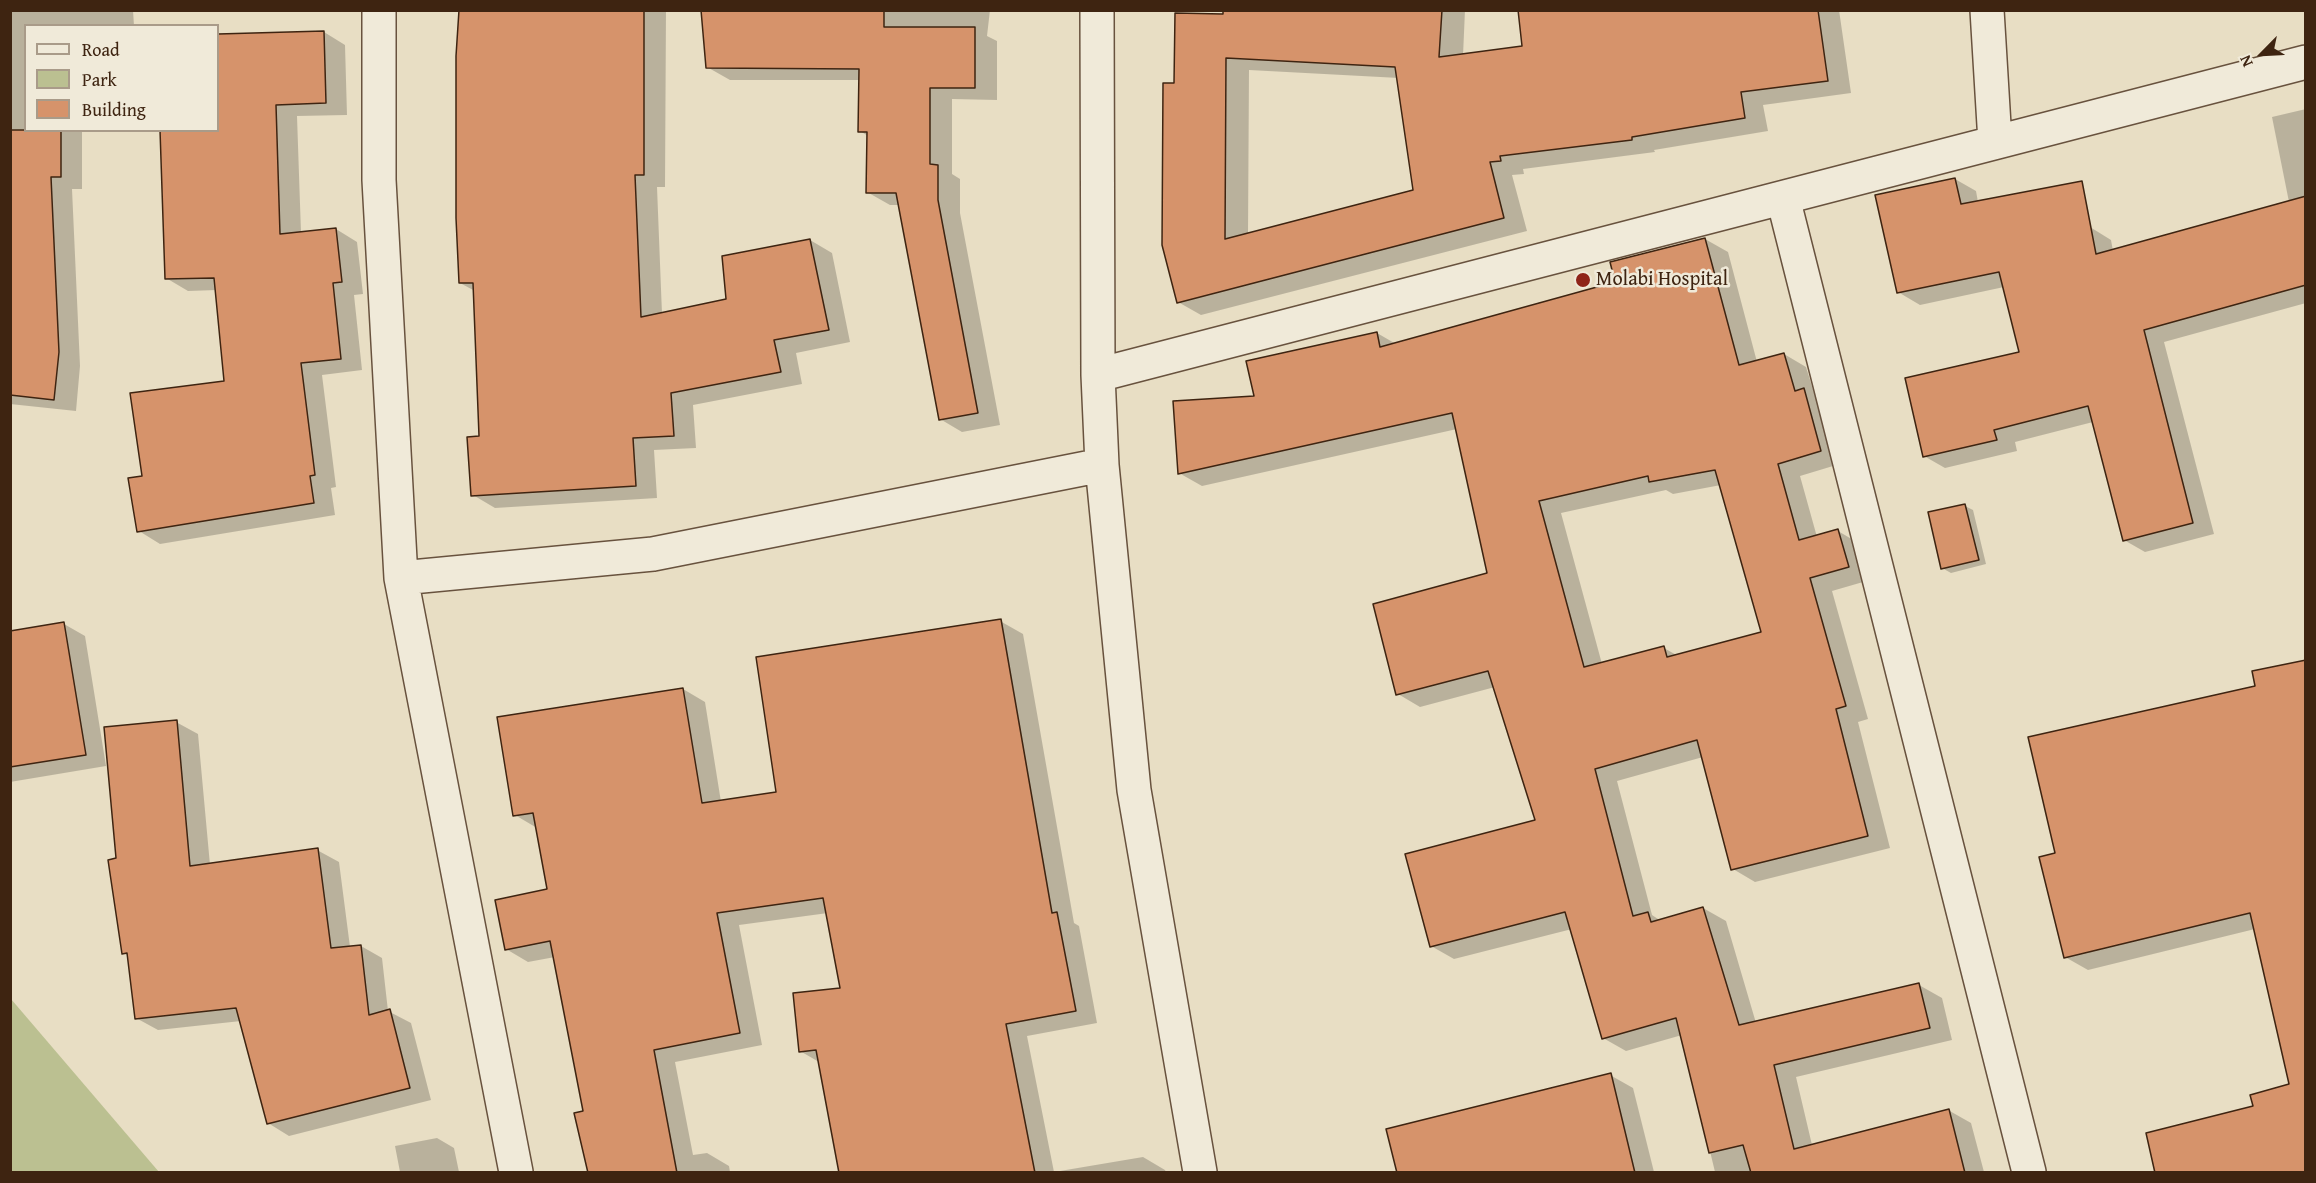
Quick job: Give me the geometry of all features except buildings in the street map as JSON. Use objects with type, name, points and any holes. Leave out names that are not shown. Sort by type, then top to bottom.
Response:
[{"type":"street","points":[[379,10],[379,180],[401,578],[516,1173]]},
{"type":"street","points":[[1097,10],[1098,375],[1102,465],[1134,790],[1200,1173]]},
{"type":"street","points":[[1987,10],[1995,142]]},
{"type":"street","points":[[1098,375],[2306,62]]},
{"type":"street","points":[[1783,198],[2029,1173]]},
{"type":"street","points":[[401,578],[653,554],[1102,465]]},
{"type":"green space","points":[[11,999],[159,1172],[11,1172]]},
{"type":"place","name":"Molabi Hospital","points":[[1583,280]]}]
